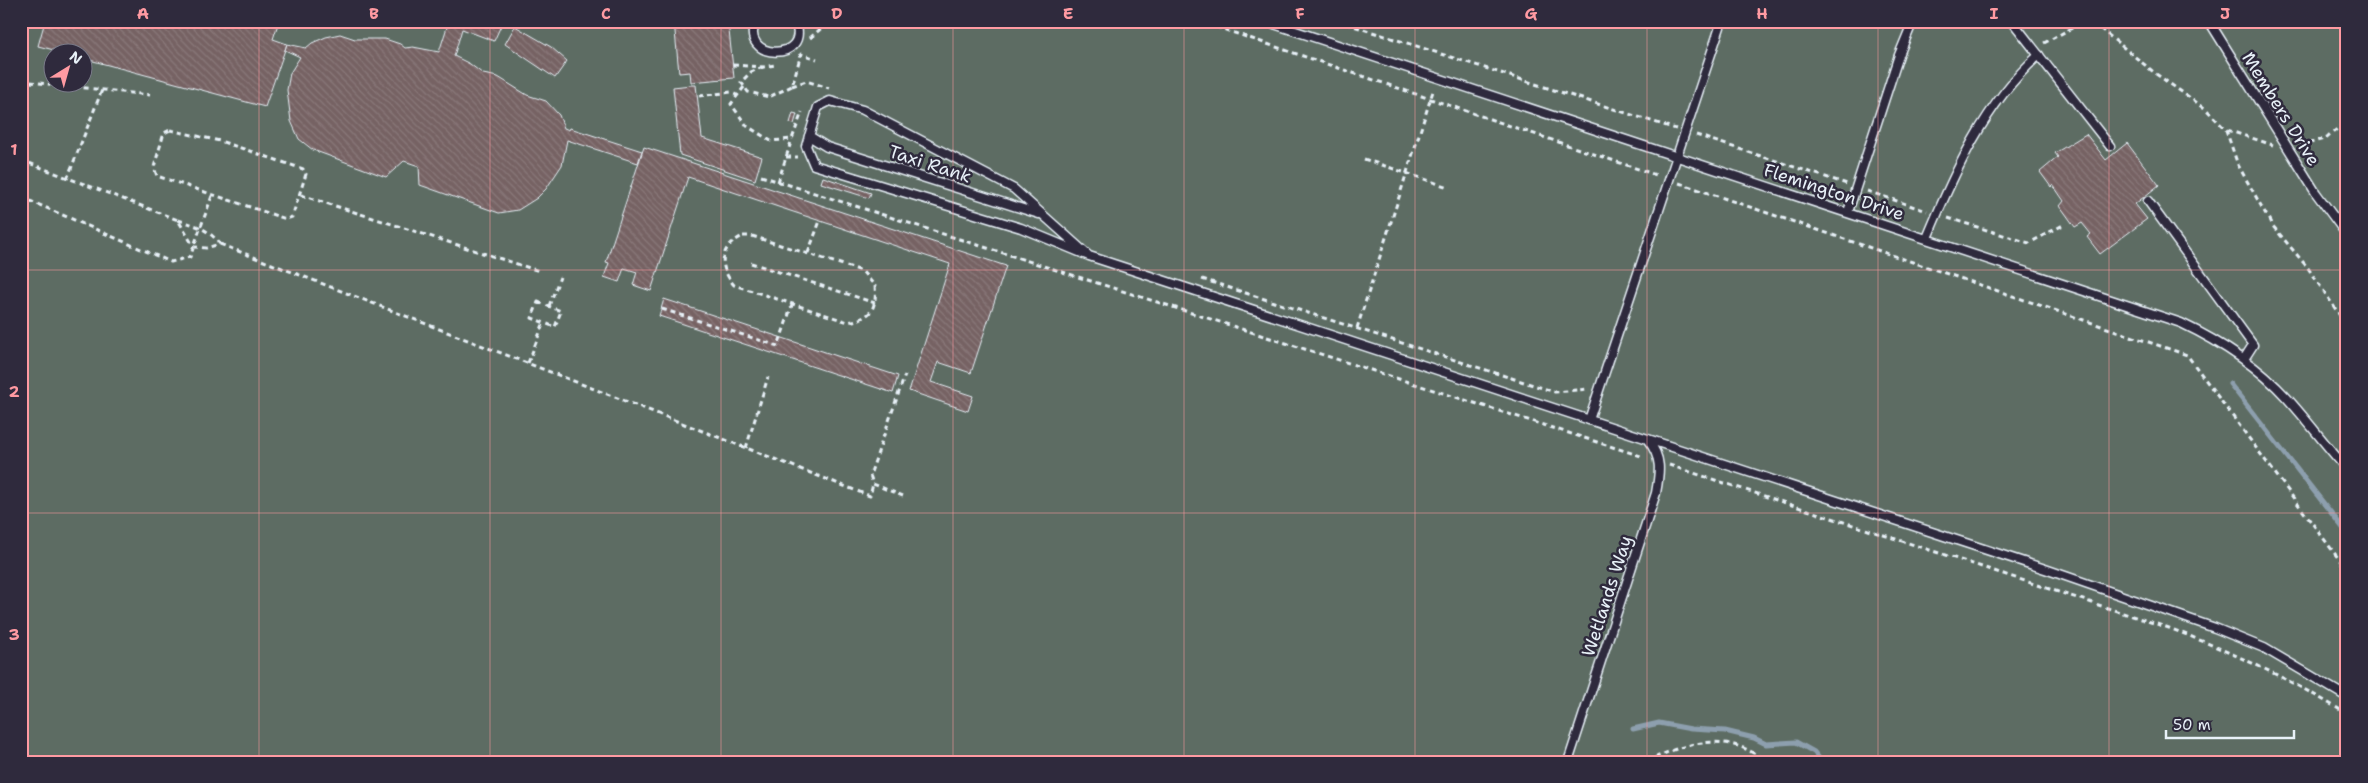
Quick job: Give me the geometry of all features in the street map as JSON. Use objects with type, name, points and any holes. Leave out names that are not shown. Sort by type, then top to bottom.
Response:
[{"type":"lane","points":[[756,21],[753,32],[755,39],[765,51],[772,53],[787,50],[793,45],[798,31],[798,22]]},
{"type":"lane","name":"Flemington Drive","points":[[1265,21],[2181,323],[2222,343],[2244,359],[2287,398],[2347,468]]},
{"type":"lane","points":[[1589,420],[1722,21]]},
{"type":"lane","points":[[1848,212],[1899,55],[1912,21]]},
{"type":"lane","points":[[2012,21],[2110,146]]},
{"type":"lane","name":"Members Drive","points":[[2209,21],[2302,172],[2347,235]]},
{"type":"lane","points":[[1927,238],[1960,165],[1992,109],[2009,85],[2039,55]]},
{"type":"lane","points":[[1089,256],[1014,189],[863,110],[830,100],[818,107],[806,146],[814,165],[1021,228],[1089,256],[2048,570],[2215,628],[2264,648],[2347,697]]},
{"type":"lane","name":"Taxi Rank","points":[[809,136],[826,147],[1043,215]]},
{"type":"lane","points":[[2148,201],[2253,345],[2244,359]]},
{"type":"lane","points":[[1648,440],[1657,452],[1659,462]]},
{"type":"lane","name":"Wetlands Way","points":[[1568,762],[1656,493],[1659,462]]},
{"type":"path","points":[[1199,21],[2187,355],[2347,570]]},
{"type":"path","points":[[1338,21],[2029,243],[2065,224]]},
{"type":"path","points":[[2033,48],[2083,22],[2096,25],[2156,74],[2206,109],[2226,130],[2238,164],[2272,226],[2308,268],[2347,326]]},
{"type":"path","points":[[792,86],[801,54],[817,59]]},
{"type":"path","points":[[763,67],[751,72],[741,82],[748,92],[768,97],[806,81],[834,90]]},
{"type":"path","points":[[1357,328],[1431,100],[1436,78]]},
{"type":"path","points":[[21,81],[150,95]]},
{"type":"path","points":[[744,87],[732,104],[747,126],[771,141],[792,139]]},
{"type":"path","points":[[67,179],[102,90]]},
{"type":"path","points":[[700,96],[731,92],[738,96]]},
{"type":"path","points":[[778,182],[805,104]]},
{"type":"path","points":[[170,130],[220,141],[303,169],[306,174],[301,196],[292,218],[286,219],[213,193],[157,176],[154,167],[164,133],[170,130]]},
{"type":"path","points":[[1364,159],[1448,186]]},
{"type":"path","points":[[21,160],[67,179],[202,227],[211,232],[220,244],[870,496],[873,484],[870,475],[905,375]]},
{"type":"path","points":[[761,176],[1659,462],[2169,628],[2211,644],[2292,680],[2347,714]]},
{"type":"path","points":[[21,197],[171,262],[190,257],[213,193]]},
{"type":"path","points":[[301,196],[538,271]]},
{"type":"path","points":[[178,220],[195,247]]},
{"type":"path","points":[[808,254],[820,221]]},
{"type":"path","points":[[752,236],[862,271],[875,286],[875,303],[862,320],[848,322],[792,305],[734,285],[723,269],[723,255],[737,239],[752,236]]},
{"type":"path","points":[[195,247],[206,248],[220,244]]},
{"type":"path","points":[[751,263],[875,303]]},
{"type":"path","points":[[1195,276],[1556,392],[1589,389],[1598,392]]},
{"type":"path","points":[[549,306],[560,278]]},
{"type":"path","points":[[538,302],[561,310],[554,326],[544,322],[532,318],[538,302]]},
{"type":"path","points":[[662,309],[778,346],[792,305]]},
{"type":"path","points":[[528,363],[544,322]]},
{"type":"path","points":[[746,448],[768,377]]},
{"type":"path","points":[[873,484],[903,496]]},
{"type":"path","points":[[1647,762],[1695,743],[1729,742],[1755,752],[1766,762]]},
{"type":"green space","points":[[21,21],[2347,21],[2347,762],[21,762]]},
{"type":"building","points":[[45,21],[279,21],[273,39],[287,44],[265,107],[92,61],[92,42],[42,42],[42,47],[38,46]]},
{"type":"building","points":[[436,21],[503,21],[494,41],[462,29],[454,56],[470,64],[483,74],[498,77],[527,95],[546,101],[559,115],[564,128],[569,130],[570,128],[642,151],[638,163],[567,140],[562,165],[546,189],[537,198],[518,210],[499,213],[420,185],[419,166],[404,161],[386,177],[313,150],[299,139],[291,121],[287,90],[290,73],[300,57],[285,50],[287,44],[306,48],[326,37],[340,34],[355,39],[385,39],[400,44],[405,48],[413,47],[439,52],[448,24]]},
{"type":"building","points":[[674,21],[728,21],[734,78],[691,82],[690,72],[679,73]]},
{"type":"building","points":[[515,26],[551,47],[567,61],[555,78],[505,44]]},
{"type":"building","points":[[696,85],[702,138],[762,157],[755,180],[680,155],[673,87]]},
{"type":"building","points":[[793,113],[797,114],[794,124],[790,123]]},
{"type":"building","points":[[2086,134],[2106,160],[2127,143],[2159,185],[2135,204],[2147,219],[2100,254],[2087,237],[2091,234],[2082,223],[2075,227],[2060,206],[2064,201],[2053,185],[2051,187],[2040,172],[2058,157],[2055,153]]},
{"type":"building","points":[[644,147],[1006,266],[971,373],[938,362],[931,382],[973,396],[968,411],[909,391],[950,264],[688,177],[651,291],[633,285],[637,272],[624,268],[619,282],[604,277],[609,263],[606,262]]},
{"type":"building","points":[[823,177],[871,193],[869,198],[821,183]]},
{"type":"building","points":[[664,299],[898,376],[893,393],[659,316]]},
{"type":"waterway","points":[[2230,384],[2347,533]]},
{"type":"waterway","points":[[1633,729],[1659,723],[1691,729],[1725,731],[1754,738],[1766,744],[1796,742],[1814,752],[1822,762]]}]
